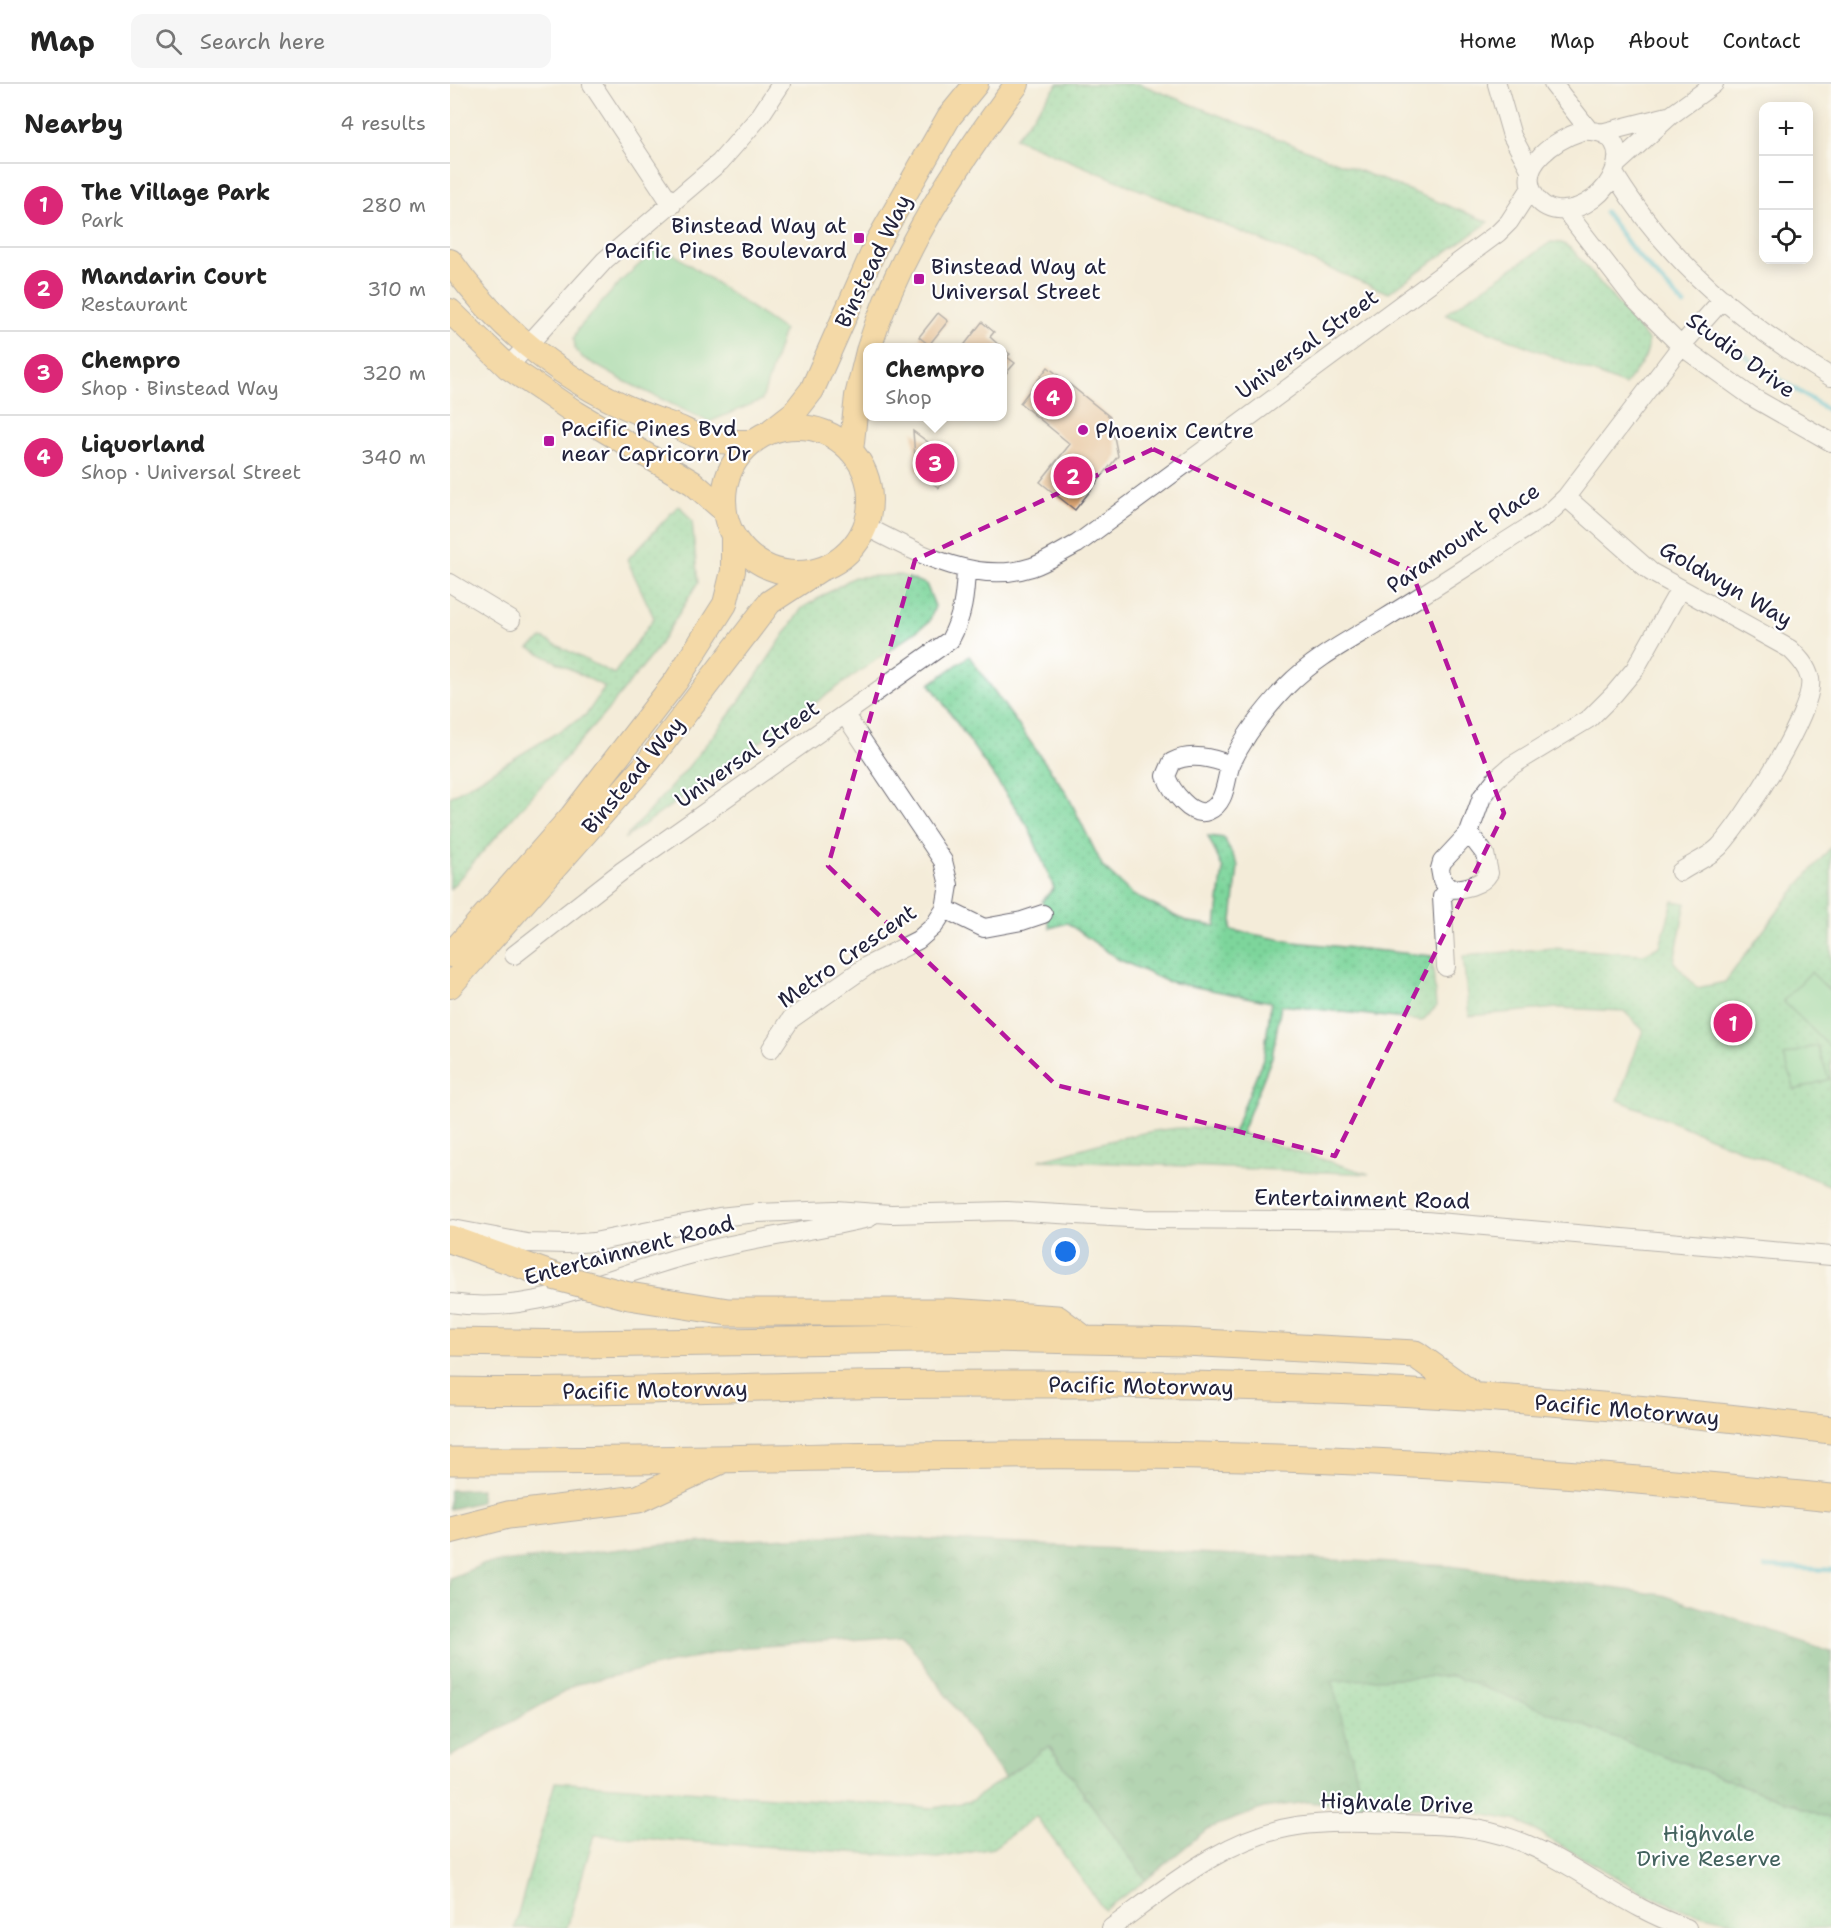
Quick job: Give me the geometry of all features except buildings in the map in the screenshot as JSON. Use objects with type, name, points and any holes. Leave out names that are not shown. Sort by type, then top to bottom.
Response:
[{"type":"highway","points":[[450,1239],[553,1276],[629,1296],[728,1312],[950,1312],[1057,1319],[1085,1340]]},
{"type":"highway","points":[[450,1342],[577,1344],[988,1338],[1415,1354],[1475,1397]]},
{"type":"highway","name":"Pacific Motorway","points":[[450,1391],[578,1393],[809,1386],[1106,1384],[1475,1397],[1831,1430]]},
{"type":"highway","points":[[450,1530],[508,1515],[638,1499],[729,1456]]},
{"type":"highway","points":[[450,1461],[729,1456],[1243,1457],[1428,1464],[1602,1476],[1831,1498]]},
{"type":"main road","name":"Binstead Way","points":[[760,438],[794,413],[812,390],[878,242],[950,117],[976,84]]},
{"type":"main road","name":"Binstead Way","points":[[870,343],[886,301],[920,229],[981,133],[1017,84]]},
{"type":"main road","points":[[450,261],[493,313],[528,345],[565,375],[608,399],[699,437],[723,442],[760,438],[789,427],[812,429],[833,436],[851,451],[862,467],[869,486],[870,506],[865,526],[847,553],[819,570],[794,574],[770,569],[748,556],[733,537],[724,510],[724,491],[729,472],[738,456],[760,438]]},
{"type":"main road","points":[[450,311],[508,367],[576,413],[693,483],[724,510]]},
{"type":"main road","name":"Binstead Way","points":[[851,451],[857,396],[863,370]]},
{"type":"main road","name":"Binstead Way","points":[[450,954],[572,816],[676,681],[725,604],[733,571],[733,537]]},
{"type":"main road","name":"Binstead Way","points":[[450,986],[649,760],[770,603],[819,570]]},
{"type":"street","points":[[592,84],[672,205]]},
{"type":"street","points":[[508,367],[605,260],[701,181],[740,141],[781,84]]},
{"type":"street","points":[[1497,84],[1512,136],[1541,203],[1554,210],[1565,210],[1586,203],[1596,196],[1617,169],[1670,116],[1713,84]]},
{"type":"street","points":[[1553,84],[1595,132],[1612,142],[1617,169]]},
{"type":"street","points":[[1531,179],[1534,163],[1550,147],[1573,134],[1595,132],[1670,116]]},
{"type":"street","name":"Studio Drive","points":[[1617,169],[1676,258],[1753,326],[1831,377]]},
{"type":"street","name":"Universal Street","points":[[865,526],[911,549],[966,569],[1007,572],[1032,567],[1077,544],[1498,232],[1509,222],[1531,179]]},
{"type":"street","name":"Studio Drive","points":[[1565,210],[1633,298],[1681,346],[1752,397],[1831,442]]},
{"type":"street","name":"Paramount Place","points":[[1231,765],[1266,709],[1289,684],[1311,666],[1546,516],[1566,497],[1681,346],[1723,299]]},
{"type":"street","name":"Goldwyn Way","points":[[1566,497],[1651,572],[1790,649],[1804,665],[1810,681],[1808,702],[1765,783],[1718,849],[1680,872]]},
{"type":"street","name":"Universal Street","points":[[514,955],[622,871],[950,639],[960,621],[964,603],[966,569]]},
{"type":"street","points":[[450,583],[511,620]]},
{"type":"street","points":[[1449,889],[1440,875],[1442,862],[1469,833],[1482,797],[1496,779],[1590,718],[1614,694],[1635,669],[1680,589]]},
{"type":"street","name":"Metro Crescent","points":[[771,1049],[791,1020],[867,966],[918,940],[934,926],[945,909],[949,885],[943,861],[845,715]]},
{"type":"street","points":[[1446,967],[1442,897],[1449,889],[1459,889],[1482,881],[1489,873],[1485,854],[1469,833]]},
{"type":"street","points":[[945,909],[984,928],[1043,914]]},
{"type":"street","name":"Entertainment Road","points":[[450,1228],[527,1243],[560,1245],[594,1242],[663,1227],[757,1213],[835,1210],[891,1214],[1007,1211],[1146,1219],[1426,1221],[1831,1256]]},
{"type":"street","name":"Entertainment Road","points":[[450,1303],[498,1307],[537,1302],[686,1255],[891,1214]]},
{"type":"street","name":"Highvale Drive","points":[[1111,1928],[1204,1863],[1246,1840],[1295,1826],[1341,1822],[1471,1826],[1503,1835],[1543,1852],[1655,1918],[1687,1928]]},
{"type":"highlighted area","points":[[1153,449],[1411,570],[1504,813],[1335,1156],[1056,1085],[828,866],[915,560]]},
{"type":"green space","points":[[1058,84],[1140,84],[1489,222],[1388,293],[1015,138]]},
{"type":"green space","points":[[1551,242],[1562,243],[1572,249],[1648,340],[1647,353],[1625,385],[1445,314]]},
{"type":"green space","points":[[661,245],[784,330],[762,400],[709,422],[624,381],[583,358],[575,349],[574,338],[578,329],[621,281]]},
{"type":"green space","points":[[679,505],[692,521],[698,583],[656,650],[606,712],[450,889],[450,797],[586,715],[605,687],[529,648],[543,638],[614,674],[654,618],[627,560]]},
{"type":"green space","points":[[900,575],[926,584],[935,606],[929,622],[624,839],[685,771],[737,705],[802,608],[854,577]]},
{"type":"green space","points":[[969,656],[1066,792],[1103,867],[1133,895],[1188,922],[1216,926],[1223,869],[1208,836],[1224,838],[1238,866],[1231,930],[1294,942],[1432,956],[1436,1007],[1422,1021],[1281,1005],[1272,1057],[1241,1134],[1369,1174],[1039,1160],[1136,1134],[1161,1130],[1210,1128],[1233,1133],[1264,1056],[1271,1002],[1166,981],[1118,959],[1067,923],[1050,928],[1042,901],[1054,888],[1028,826],[930,684]]},
{"type":"green space","points":[[1831,847],[1831,1186],[1618,1100],[1643,1030],[1624,1011],[1557,1008],[1469,1016],[1463,956],[1553,948],[1644,954],[1660,946],[1673,901],[1686,903],[1674,962],[1697,988],[1725,982],[1787,899]]},
{"type":"green space","points":[[1811,972],[1831,992],[1831,1048],[1783,1001]]},
{"type":"green space","points":[[1817,1045],[1829,1079],[1795,1090],[1784,1056]]},
{"type":"green space","points":[[481,1489],[480,1502],[450,1509],[450,1490]]},
{"type":"green space","points":[[848,1535],[1450,1566],[1663,1595],[1831,1651],[1831,1819],[1453,1676],[1333,1681],[1365,1808],[1306,1802],[1264,1808],[1207,1829],[1146,1880],[1050,1747],[1004,1777],[904,1636],[737,1648],[578,1684],[450,1757],[450,1578],[484,1564],[668,1544]]},
{"type":"green space","name":"Highvale Drive Reserve","points":[[1453,1676],[1831,1819],[1831,1928],[1761,1928],[1687,1911],[1644,1893],[1518,1821],[1444,1807],[1365,1808],[1332,1681]]},
{"type":"green space","points":[[1049,1746],[1146,1880],[1104,1910],[1036,1816],[993,1848],[938,1858],[594,1835],[567,1928],[514,1928],[555,1782],[934,1808],[971,1801]]},
{"type":"waterway","points":[[1605,212],[1634,251],[1684,305]]},
{"type":"waterway","points":[[1723,337],[1754,363],[1831,412]]},
{"type":"waterway","points":[[1766,1567],[1831,1570]]},
{"type":"place","name":"Binstead Way at Pacific Pines Boulevard","points":[[859,238]]},
{"type":"place","name":"Binstead Way at Universal Street","points":[[919,279]]},
{"type":"place","name":"Liquorland","points":[[1053,397]]},
{"type":"place","name":"Phoenix Centre","points":[[1083,430]]},
{"type":"place","name":"Pacific Pines Bvd near Capricorn Dr","points":[[549,441]]},
{"type":"place","name":"Chempro","points":[[935,463]]},
{"type":"place","name":"Mandarin Court","points":[[1073,476]]},
{"type":"place","name":"The Village Park","points":[[1733,1023]]}]
